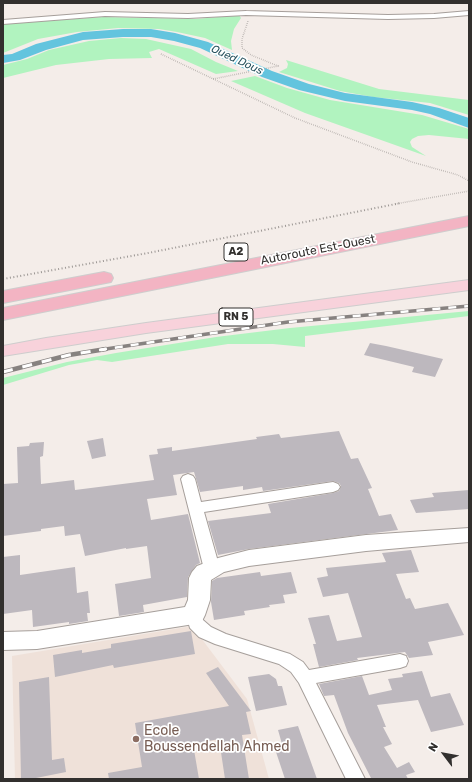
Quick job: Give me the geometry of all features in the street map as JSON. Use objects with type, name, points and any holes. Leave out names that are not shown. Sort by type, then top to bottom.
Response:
[{"type":"highway","name":"Autoroute Est-Ouest","points":[[3,297],[469,208]]},
{"type":"highway","name":"Autoroute Est-Ouest","points":[[3,314],[469,221]]},
{"type":"main road","name":"RN 5","points":[[3,351],[146,328],[469,285]]},
{"type":"street","points":[[3,22],[93,14],[188,16],[246,13],[381,17],[434,16],[469,13]]},
{"type":"street","points":[[188,479],[212,569]]},
{"type":"street","points":[[196,508],[333,487]]},
{"type":"street","points":[[356,779],[298,667],[284,659],[221,639],[205,632],[196,623],[194,615],[199,600],[200,578],[205,572],[212,569],[249,558],[366,543],[469,535]]},
{"type":"street","points":[[3,641],[37,640],[194,615]]},
{"type":"street","points":[[305,678],[400,661]]},
{"type":"path","points":[[213,79],[275,68],[278,66],[278,64],[251,55],[242,48],[242,39],[250,18],[246,13]]},
{"type":"path","points":[[161,54],[295,118],[412,162],[458,175],[469,181]]},
{"type":"path","points":[[3,279],[148,253],[375,207],[469,191]]},
{"type":"shaded area","name":"Ecole Boussendellah Ahmed","points":[[192,626],[247,699],[269,779],[15,779],[12,656]]},
{"type":"green space","points":[[239,15],[241,18],[234,29],[231,41],[232,50],[205,38],[177,32],[159,29],[118,28],[77,32],[38,39],[3,53],[3,24],[103,17],[196,19]]},
{"type":"green space","points":[[121,38],[146,39],[191,49],[238,71],[216,74],[159,49],[149,52],[152,58],[109,59],[56,65],[3,78],[3,65],[27,59],[49,50],[89,41]]},
{"type":"green space","points":[[286,60],[379,89],[469,100],[469,115],[430,103],[373,97],[340,91],[279,72],[287,68],[288,64]]},
{"type":"green space","points":[[255,76],[287,88],[330,100],[422,115],[469,129],[469,139],[429,135],[418,136],[412,139],[410,142],[412,147],[426,156],[305,113],[231,81]]},
{"type":"green space","points":[[469,311],[469,316],[305,336],[305,347],[273,344],[228,344],[112,362],[97,360],[69,365],[3,385],[3,378],[67,362],[216,337],[290,328]]},
{"type":"building","points":[[370,343],[443,359],[435,377],[412,372],[414,367],[364,355]]},
{"type":"building","points":[[339,431],[351,459],[358,458],[372,488],[368,489],[379,516],[391,514],[398,530],[249,549],[218,555],[208,521],[271,513],[268,504],[333,493],[339,491],[341,486],[339,483],[333,481],[263,491],[262,487],[243,490],[243,486],[200,492],[194,472],[173,475],[177,495],[147,499],[151,520],[188,514],[200,563],[196,565],[188,577],[187,597],[143,605],[144,612],[119,616],[115,584],[151,578],[147,546],[126,548],[85,556],[80,534],[65,536],[64,526],[41,529],[41,531],[3,536],[3,484],[18,483],[17,447],[29,446],[30,443],[44,442],[43,456],[40,457],[41,484],[74,480],[75,490],[154,480],[149,455],[158,454],[157,449],[172,447],[172,451],[257,439],[256,437],[279,434],[281,438]]},
{"type":"building","points":[[103,438],[106,456],[92,459],[87,441]]},
{"type":"building","points":[[469,490],[469,509],[416,513],[410,500],[434,497],[432,493]]},
{"type":"building","points":[[411,550],[419,572],[396,574],[406,599],[410,598],[415,609],[448,603],[464,635],[428,642],[433,655],[409,658],[405,652],[357,658],[358,660],[319,667],[313,644],[316,644],[308,618],[329,615],[337,641],[362,637],[348,593],[323,597],[317,578],[328,576],[326,568],[386,562],[382,553]]},
{"type":"building","points":[[20,555],[20,575],[75,567],[77,593],[88,591],[90,613],[87,613],[88,621],[33,627],[32,610],[3,614],[3,557]]},
{"type":"building","points":[[260,572],[261,576],[291,572],[297,593],[283,595],[285,603],[244,611],[245,615],[214,620],[211,602],[212,581],[217,578]]},
{"type":"building","points":[[191,631],[195,654],[114,668],[113,665],[55,677],[53,655],[82,650],[82,653],[111,648],[111,644]]},
{"type":"building","points":[[218,667],[251,711],[246,712],[251,734],[242,735],[249,779],[225,779],[219,739],[193,744],[199,779],[109,779],[108,773],[142,767],[135,723],[229,706],[206,673]]},
{"type":"building","points":[[422,671],[431,697],[450,693],[464,725],[431,732],[418,700],[377,705],[386,727],[383,727],[392,744],[384,747],[397,768],[409,762],[415,772],[406,775],[408,779],[370,779],[371,778],[348,733],[334,695],[324,696],[319,684],[362,676],[369,695],[392,690],[388,679],[403,677],[402,674]]},
{"type":"building","points":[[269,674],[276,679],[278,686],[282,686],[287,705],[256,711],[248,677]]},
{"type":"building","points":[[49,677],[52,760],[64,758],[66,772],[31,779],[21,779],[19,682]]},
{"type":"building","points":[[298,726],[317,779],[285,779],[274,746],[282,744],[278,730]]},
{"type":"waterway","name":"Oued Dous","points":[[3,59],[15,57],[41,47],[83,36],[123,33],[151,33],[175,37],[204,45],[267,74],[304,87],[345,97],[412,106],[434,111],[469,123]]},
{"type":"railway","points":[[99,350],[288,322],[469,306]]},
{"type":"railway","points":[[3,372],[69,355],[106,349]]},
{"type":"place","name":"Ecole Boussendellah Ahmed","points":[[136,739]]}]
